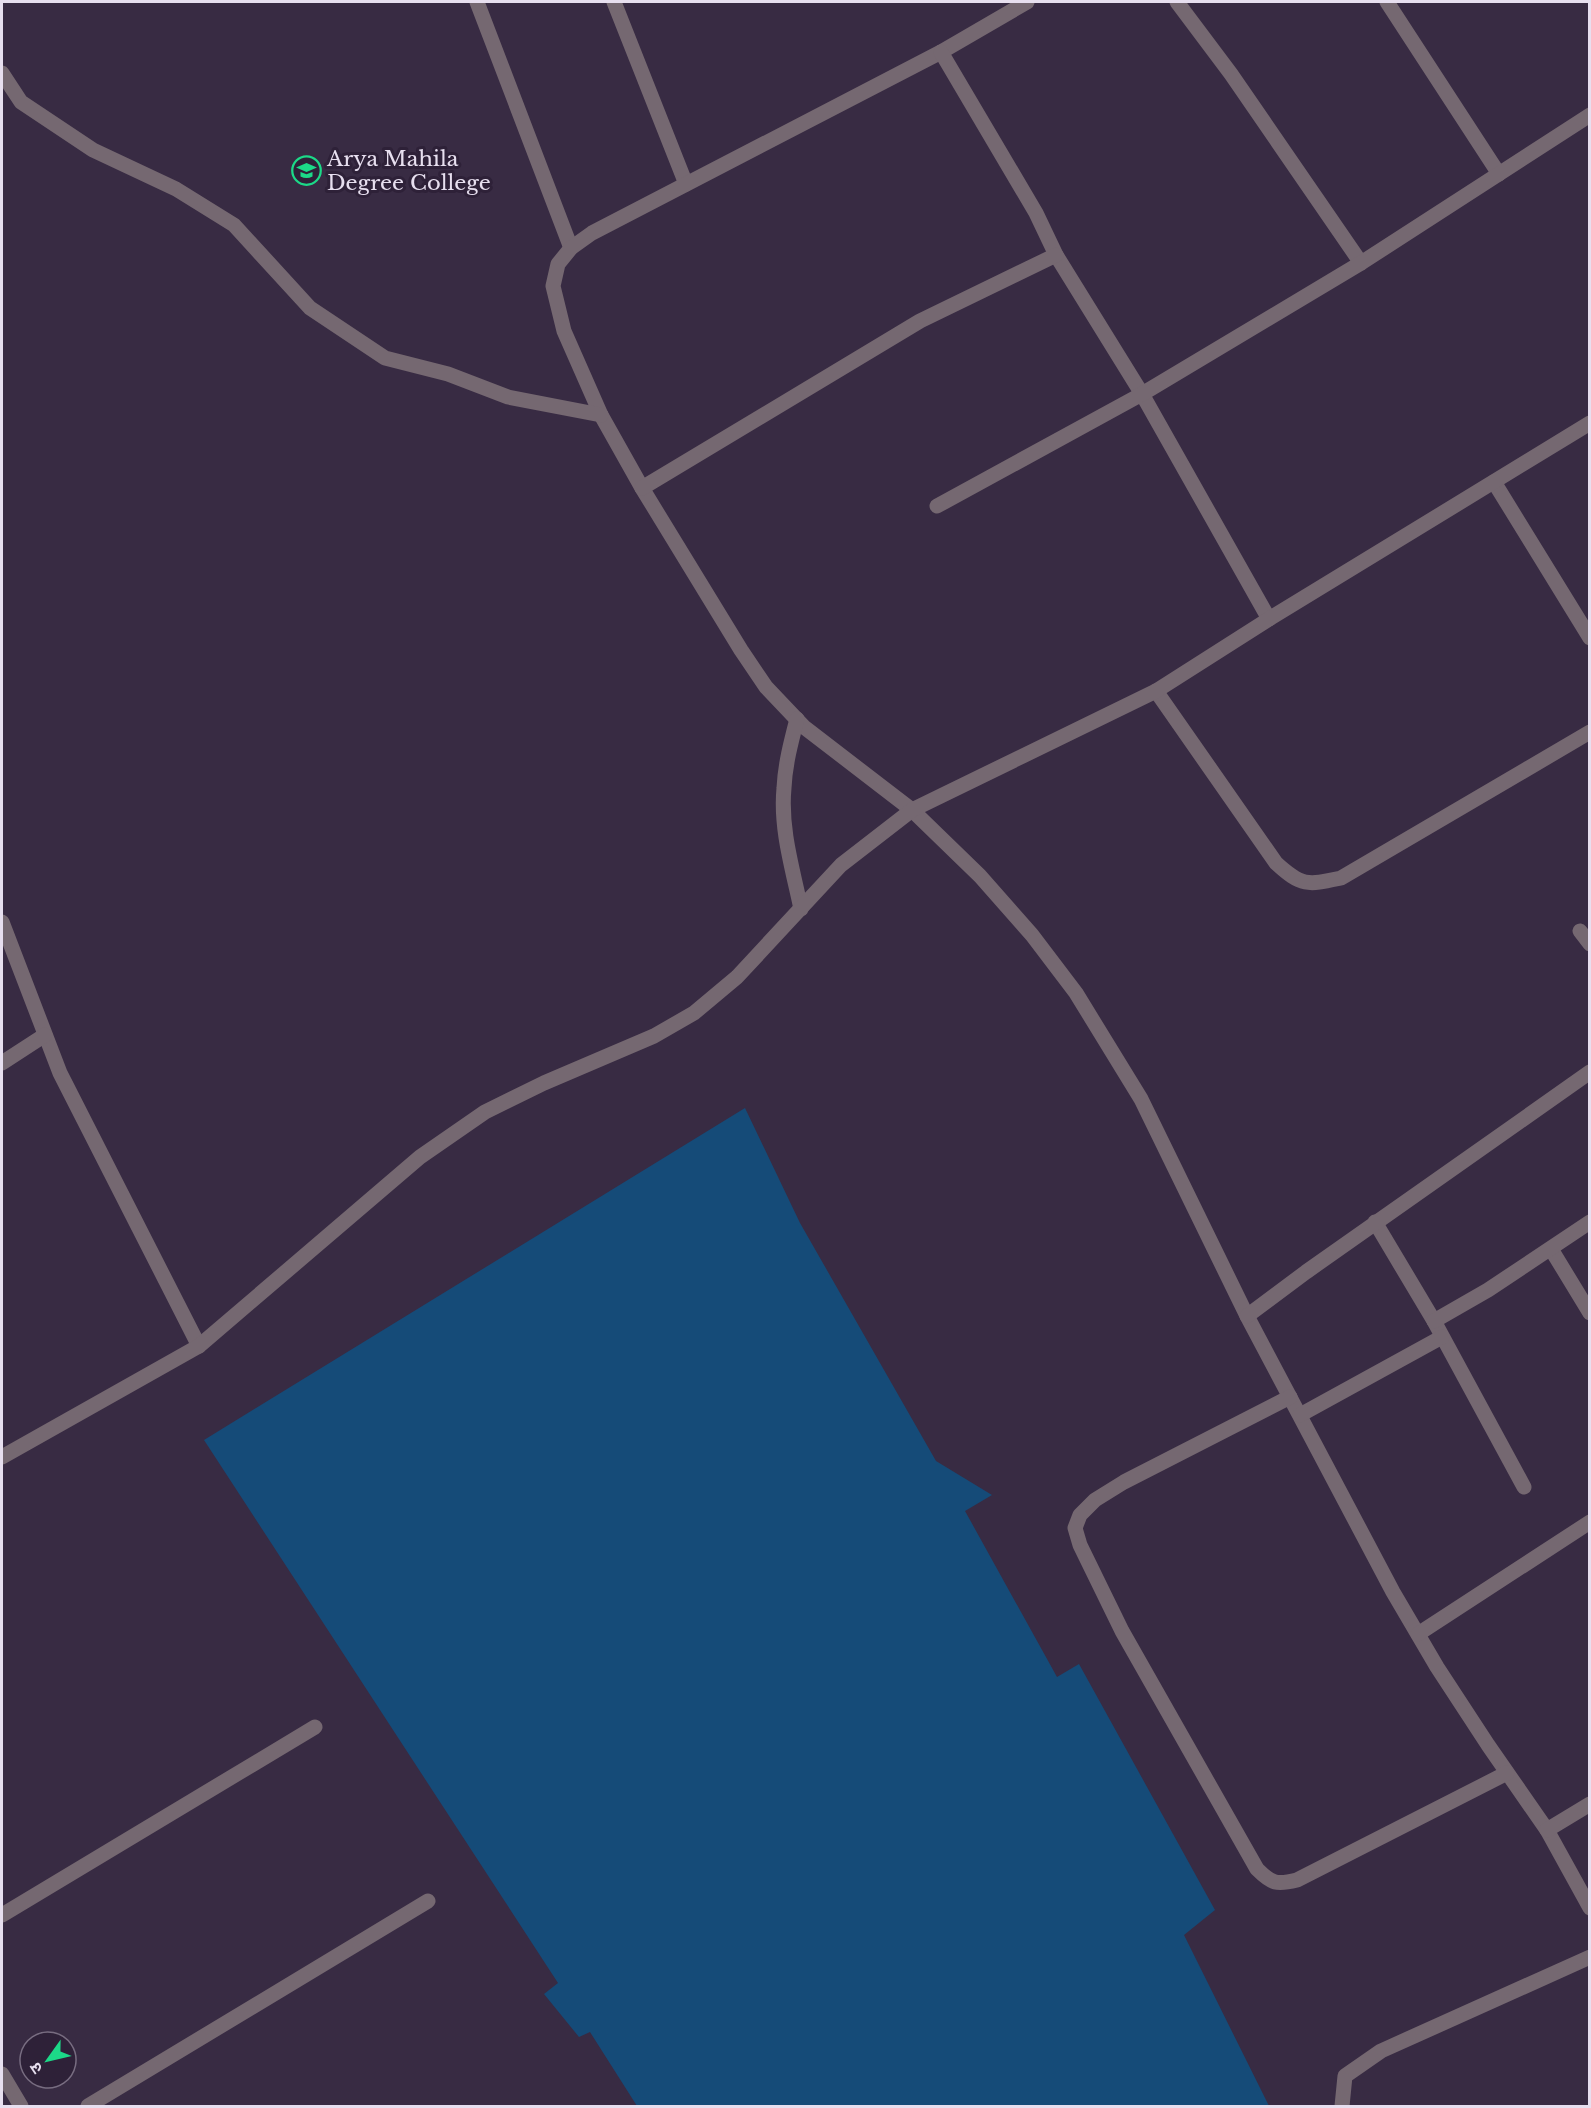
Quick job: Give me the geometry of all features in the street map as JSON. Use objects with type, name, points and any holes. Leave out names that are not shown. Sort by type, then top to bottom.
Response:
[{"type":"street","points":[[477,2],[571,248]]},
{"type":"street","points":[[615,2],[686,184]]},
{"type":"street","points":[[1027,2],[941,52],[592,233],[571,248],[558,264],[553,286],[564,331],[601,415],[642,488],[747,660],[766,687],[797,719],[839,755],[912,810],[980,876],[1032,935],[1076,993],[1141,1099],[1247,1316],[1393,1592],[1507,1773],[1547,1830],[1590,1908]]},
{"type":"street","points":[[1177,2],[1231,74],[1361,263]]},
{"type":"street","points":[[1387,2],[1499,174]]},
{"type":"street","points":[[941,52],[1036,213],[1056,255],[1142,394],[1269,619]]},
{"type":"street","points":[[2,72],[21,102],[93,150],[176,189],[234,225],[310,308],[385,358],[447,374],[508,397],[601,415]]},
{"type":"street","points":[[938,506],[1142,394],[1361,263],[1590,115]]},
{"type":"street","points":[[642,488],[920,321],[1056,255]]},
{"type":"street","points":[[2,1457],[200,1346],[420,1157],[485,1112],[544,1083],[654,1036],[694,1013],[737,977],[841,865],[912,810],[1156,691],[1269,619],[1590,423]]},
{"type":"street","points":[[1494,482],[1590,638]]},
{"type":"street","points":[[1156,691],[1276,863],[1293,878],[1312,884],[1341,878],[1590,732]]},
{"type":"street","points":[[797,719],[783,790],[785,831],[801,909]]},
{"type":"street","points":[[2,922],[60,1073],[200,1346]]},
{"type":"street","points":[[1580,931],[1590,944]]},
{"type":"street","points":[[2,1063],[45,1035]]},
{"type":"street","points":[[1247,1316],[1375,1222],[1590,1072]]},
{"type":"street","points":[[1375,1222],[1434,1321],[1524,1487]]},
{"type":"street","points":[[1434,1321],[1488,1290],[1590,1222]]},
{"type":"street","points":[[1551,1249],[1590,1313]]},
{"type":"street","points":[[1300,1415],[1442,1337]]},
{"type":"street","points":[[1290,1397],[1114,1488],[1095,1500],[1080,1515],[1075,1528],[1080,1545],[1122,1631],[1257,1869],[1268,1880],[1280,1884],[1297,1880],[1507,1773]]},
{"type":"street","points":[[1418,1634],[1590,1522]]},
{"type":"street","points":[[2,1915],[315,1727]]},
{"type":"street","points":[[1547,1830],[1590,1804]]},
{"type":"street","points":[[88,2106],[428,1901]]},
{"type":"street","points":[[1342,2106],[1345,2076],[1381,2050],[1590,1957]]},
{"type":"street","points":[[2,2074],[21,2106]]},
{"type":"water","points":[[745,1108],[800,1223],[936,1461],[992,1495],[965,1511],[1057,1677],[1079,1664],[1215,1910],[1184,1935],[1269,2106],[637,2106],[590,2032],[579,2037],[544,1994],[558,1983],[204,1440]]},
{"type":"place","name":"Arya Mahila Degree College","points":[[306,171]]}]
